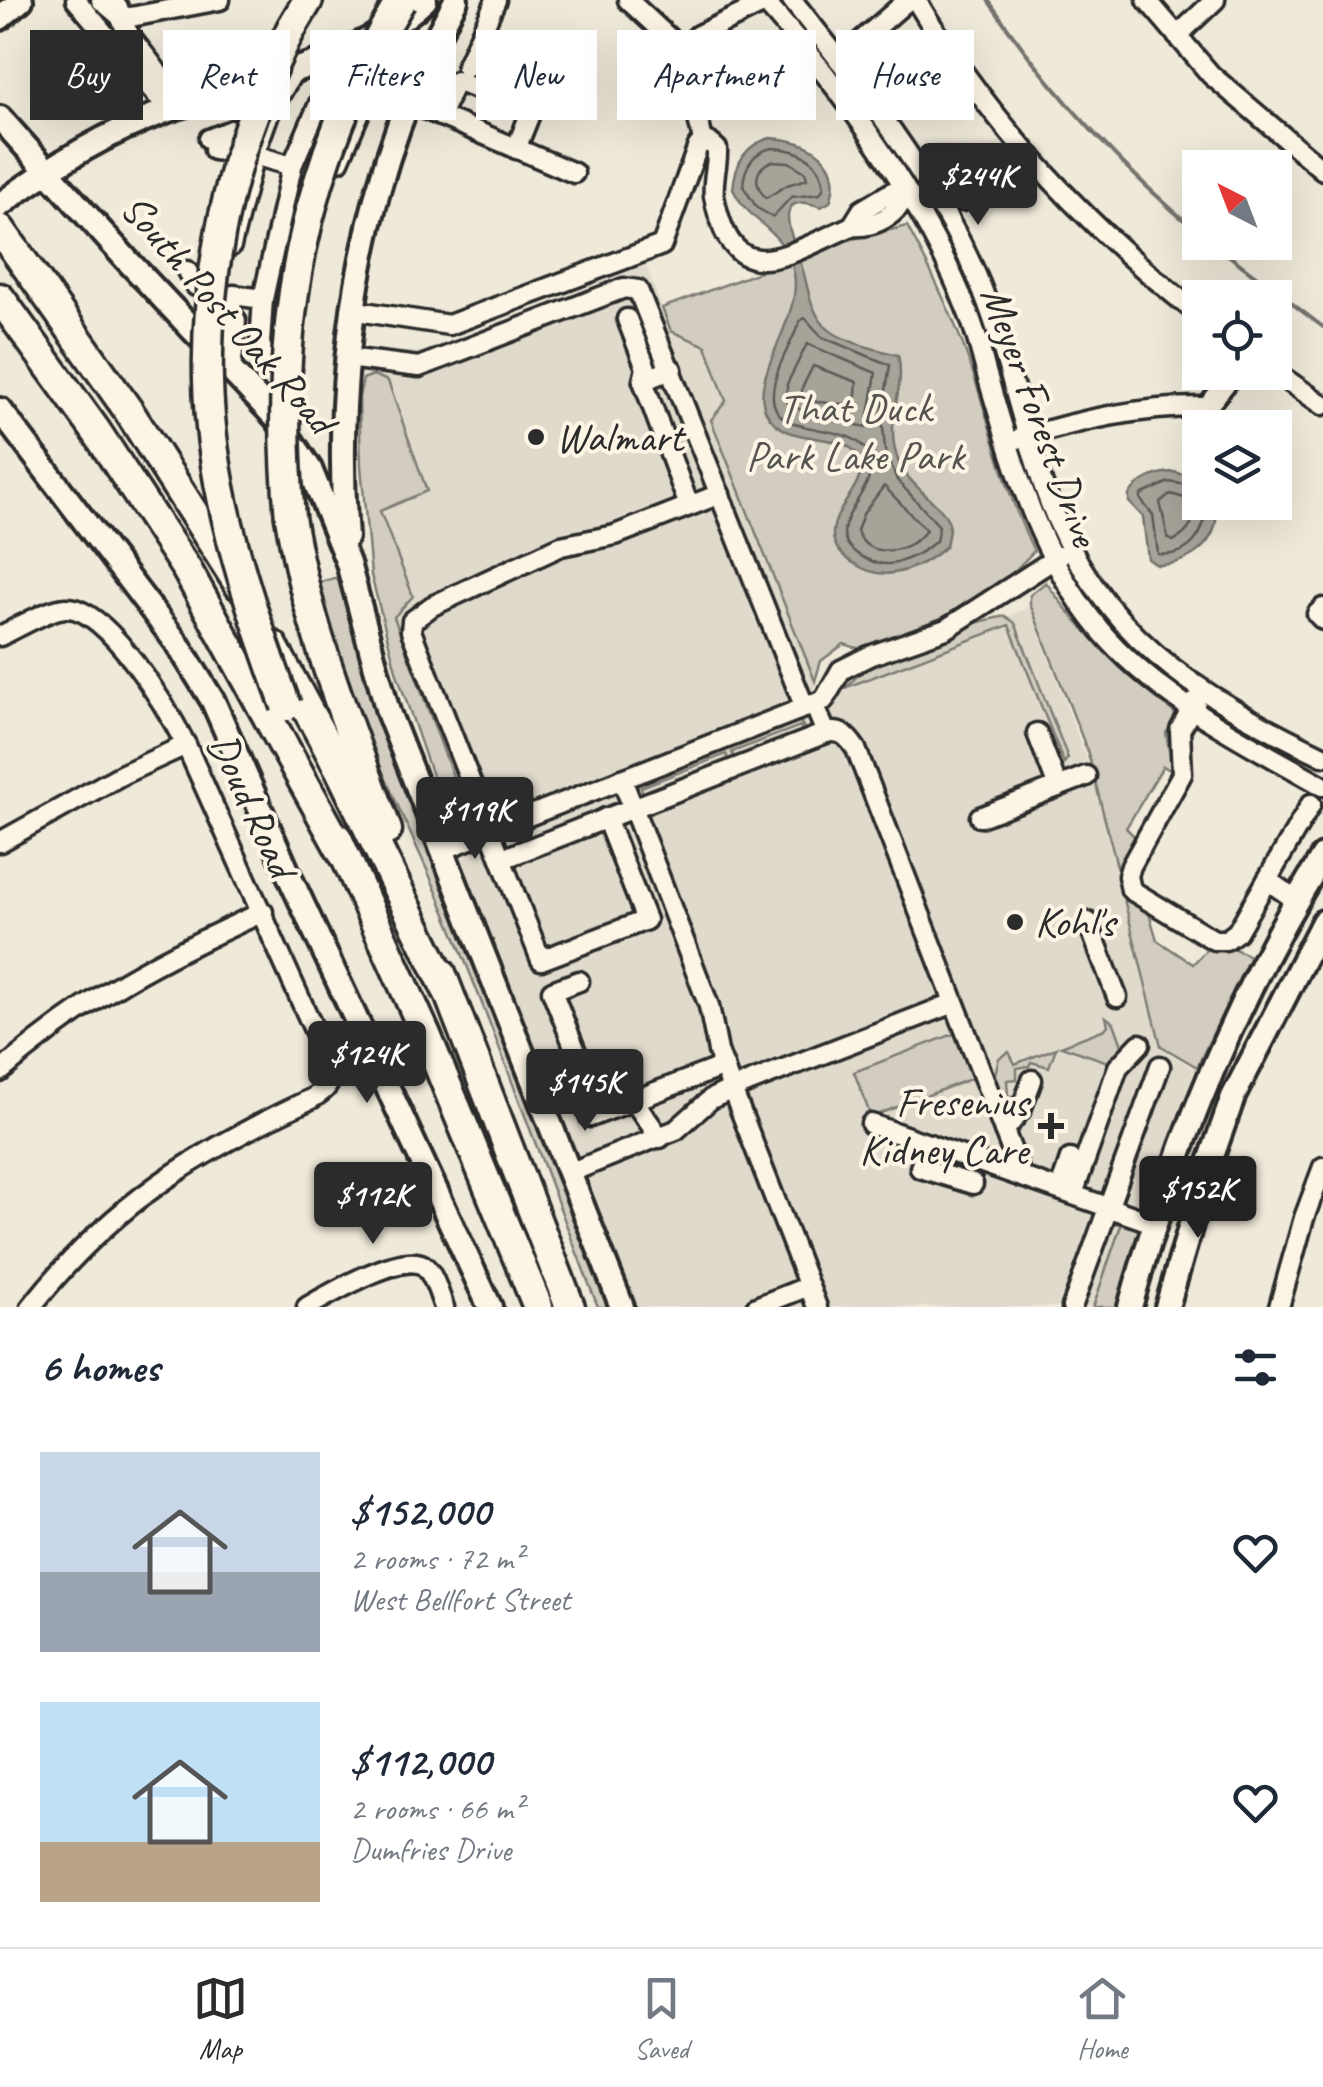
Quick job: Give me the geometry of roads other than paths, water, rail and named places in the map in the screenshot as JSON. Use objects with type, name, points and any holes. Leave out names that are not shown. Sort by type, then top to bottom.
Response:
[{"type":"highway","points":[[308,0],[256,103],[223,216],[208,329],[214,443],[227,513],[257,624],[286,706],[342,852],[426,1035],[538,1307]]},
{"type":"highway","points":[[401,0],[355,84],[334,133],[294,279],[284,380],[290,517],[316,637],[570,1307]]},
{"type":"highway","points":[[0,229],[191,505],[248,600],[340,768],[446,988]]},
{"type":"highway","points":[[0,298],[96,431],[187,570],[342,852]]},
{"type":"main road","points":[[0,18],[21,0]]},
{"type":"main road","points":[[290,71],[380,32],[425,0]]},
{"type":"main road","points":[[442,30],[456,0]]},
{"type":"main road","points":[[0,204],[46,170],[163,112]]},
{"type":"main road","name":"South Post Oak Road","points":[[0,118],[277,419],[310,469],[348,563],[388,712],[622,1307]]},
{"type":"main road","points":[[348,563],[343,430],[351,310],[366,230],[401,120]]},
{"type":"main road","points":[[0,410],[177,643],[213,700],[292,882],[490,1307]]},
{"type":"main road","points":[[1130,1307],[1153,1224],[1204,1085],[1274,937],[1323,856]]},
{"type":"main road","points":[[1169,1300],[1233,1097],[1323,922]]},
{"type":"main road","points":[[1204,1085],[1233,1097]]},
{"type":"main road","points":[[1153,1224],[1169,1235],[1173,1256],[1169,1300]]},
{"type":"street","points":[[76,0],[101,30]]},
{"type":"street","points":[[101,0],[118,8],[220,0]]},
{"type":"street","points":[[466,67],[496,0]]},
{"type":"street","points":[[628,0],[660,30]]},
{"type":"street","name":"Meyer Forest Drive","points":[[792,0],[836,46]]},
{"type":"street","points":[[874,30],[908,0]]},
{"type":"street","points":[[916,0],[947,51],[1022,147],[1108,240],[1182,300]]},
{"type":"street","points":[[1148,0],[1211,75],[1319,159]]},
{"type":"street","points":[[1177,36],[1216,0]]},
{"type":"street","points":[[708,30],[763,4]]},
{"type":"street","name":"Meyer Forest Drive","points":[[763,4],[822,72],[906,194],[965,304],[1026,499],[1052,560],[1103,633],[1152,681],[1191,709],[1323,786]]},
{"type":"street","points":[[103,30],[118,8]]},
{"type":"street","points":[[118,8],[122,28],[163,78]]},
{"type":"street","points":[[290,77],[294,70]]},
{"type":"street","points":[[143,79],[163,103]]},
{"type":"street","points":[[456,81],[530,114],[516,148]]},
{"type":"street","points":[[372,84],[333,174],[312,258],[298,372],[268,364],[260,344],[264,300],[292,166],[324,92],[372,84]]},
{"type":"street","points":[[260,120],[212,144],[292,166]]},
{"type":"street","points":[[197,335],[214,327],[228,300],[254,156],[267,120]]},
{"type":"street","points":[[450,120],[574,173]]},
{"type":"street","points":[[351,310],[449,325],[662,245],[698,150],[693,120]]},
{"type":"street","name":"Meyer Forest Drive","points":[[886,120],[973,268],[1005,351],[1046,494],[1072,548],[1103,596],[1136,637],[1202,692],[1323,756]]},
{"type":"street","points":[[962,201],[1022,147]]},
{"type":"street","points":[[698,150],[716,164],[714,196],[734,248],[756,260],[778,257],[852,226],[880,220],[901,206],[906,194],[925,183]]},
{"type":"street","points":[[188,271],[196,286],[228,300],[264,300]]},
{"type":"street","points":[[347,358],[419,367],[624,288],[638,290],[809,706],[826,733]]},
{"type":"street","points":[[228,300],[236,320],[230,370]]},
{"type":"street","points":[[627,319],[646,368],[643,381],[688,506]]},
{"type":"street","points":[[643,381],[672,369]]},
{"type":"street","points":[[1292,384],[1323,405]]},
{"type":"street","points":[[1008,442],[1120,413],[1162,406],[1207,407],[1221,390]]},
{"type":"street","points":[[606,818],[646,920],[541,960],[411,630],[412,622],[432,606],[561,546],[615,534],[720,494]]},
{"type":"street","points":[[442,850],[824,700],[841,670],[946,629],[1072,548]]},
{"type":"street","name":"Doud Road","points":[[0,636],[62,608],[82,610],[128,654],[164,703],[186,746],[332,1070],[331,1082],[311,1100],[200,1154],[149,1190],[96,1234],[32,1307]]},
{"type":"street","points":[[1323,608],[1317,614],[1323,620]]},
{"type":"street","points":[[1202,692],[1180,730],[1182,774],[1130,866],[1131,890],[1220,941],[1236,932],[1311,804]]},
{"type":"street","points":[[502,859],[826,733],[842,734],[856,749],[1022,1177]]},
{"type":"street","points":[[1037,733],[1058,787]]},
{"type":"street","points":[[0,842],[66,804],[186,746]]},
{"type":"street","points":[[980,817],[1086,776]]},
{"type":"street","points":[[622,780],[708,1006],[732,1090],[818,1307]]},
{"type":"street","points":[[1271,873],[1300,894]]},
{"type":"street","points":[[0,1072],[68,1016],[124,980],[263,912]]},
{"type":"street","points":[[1088,922],[1117,998]]},
{"type":"street","points":[[574,1061],[545,1000],[552,992],[579,981]]},
{"type":"street","points":[[571,1172],[660,1138],[690,1120],[711,1100],[732,1090],[954,1003]]},
{"type":"street","points":[[1066,1192],[1096,1131],[1118,1067],[1140,1044]]},
{"type":"street","points":[[585,1090],[590,1118],[722,1062]]},
{"type":"street","points":[[1072,1307],[1160,1066]]},
{"type":"street","points":[[1004,1131],[1021,1110],[1032,1080]]},
{"type":"street","points":[[632,1097],[660,1138]]},
{"type":"street","points":[[871,1124],[1153,1224]]},
{"type":"street","points":[[1066,1192],[1073,1153],[1096,1131]]},
{"type":"street","points":[[929,1144],[920,1168],[973,1184]]},
{"type":"street","points":[[1279,1307],[1323,1167]]},
{"type":"street","points":[[307,1307],[392,1265],[408,1262],[422,1265],[432,1277],[444,1307]]},
{"type":"street","points":[[756,1307],[809,1286]]},
{"type":"water","points":[[771,138],[810,148],[828,163],[832,174],[830,202],[821,207],[794,205],[789,211],[791,233],[816,313],[832,332],[898,355],[900,381],[894,447],[910,480],[946,516],[949,526],[946,546],[905,570],[888,574],[866,570],[839,551],[833,537],[841,509],[857,482],[859,457],[841,443],[787,431],[766,412],[762,398],[764,382],[791,309],[794,273],[783,247],[748,211],[733,189],[743,156],[754,145]]},
{"type":"water","points":[[1182,474],[1182,520],[1215,520],[1202,548],[1182,561],[1157,565],[1148,559],[1143,517],[1129,502],[1129,495],[1148,478]]},
{"type":"waterway","points":[[988,0],[1086,124],[1182,218]]},
{"type":"waterway","points":[[1235,260],[1323,327]]},
{"type":"tunnel","points":[[579,1059],[590,1088]]},
{"type":"place","name":"Walmart","points":[[536,437]]},
{"type":"place","name":"Kohl's","points":[[1015,922]]},
{"type":"place","name":"Fresenius Kidney Care","points":[[1051,1126]]},
{"type":"park label","name":"That Duck Park Lake Park","points":[[855,432]]}]
